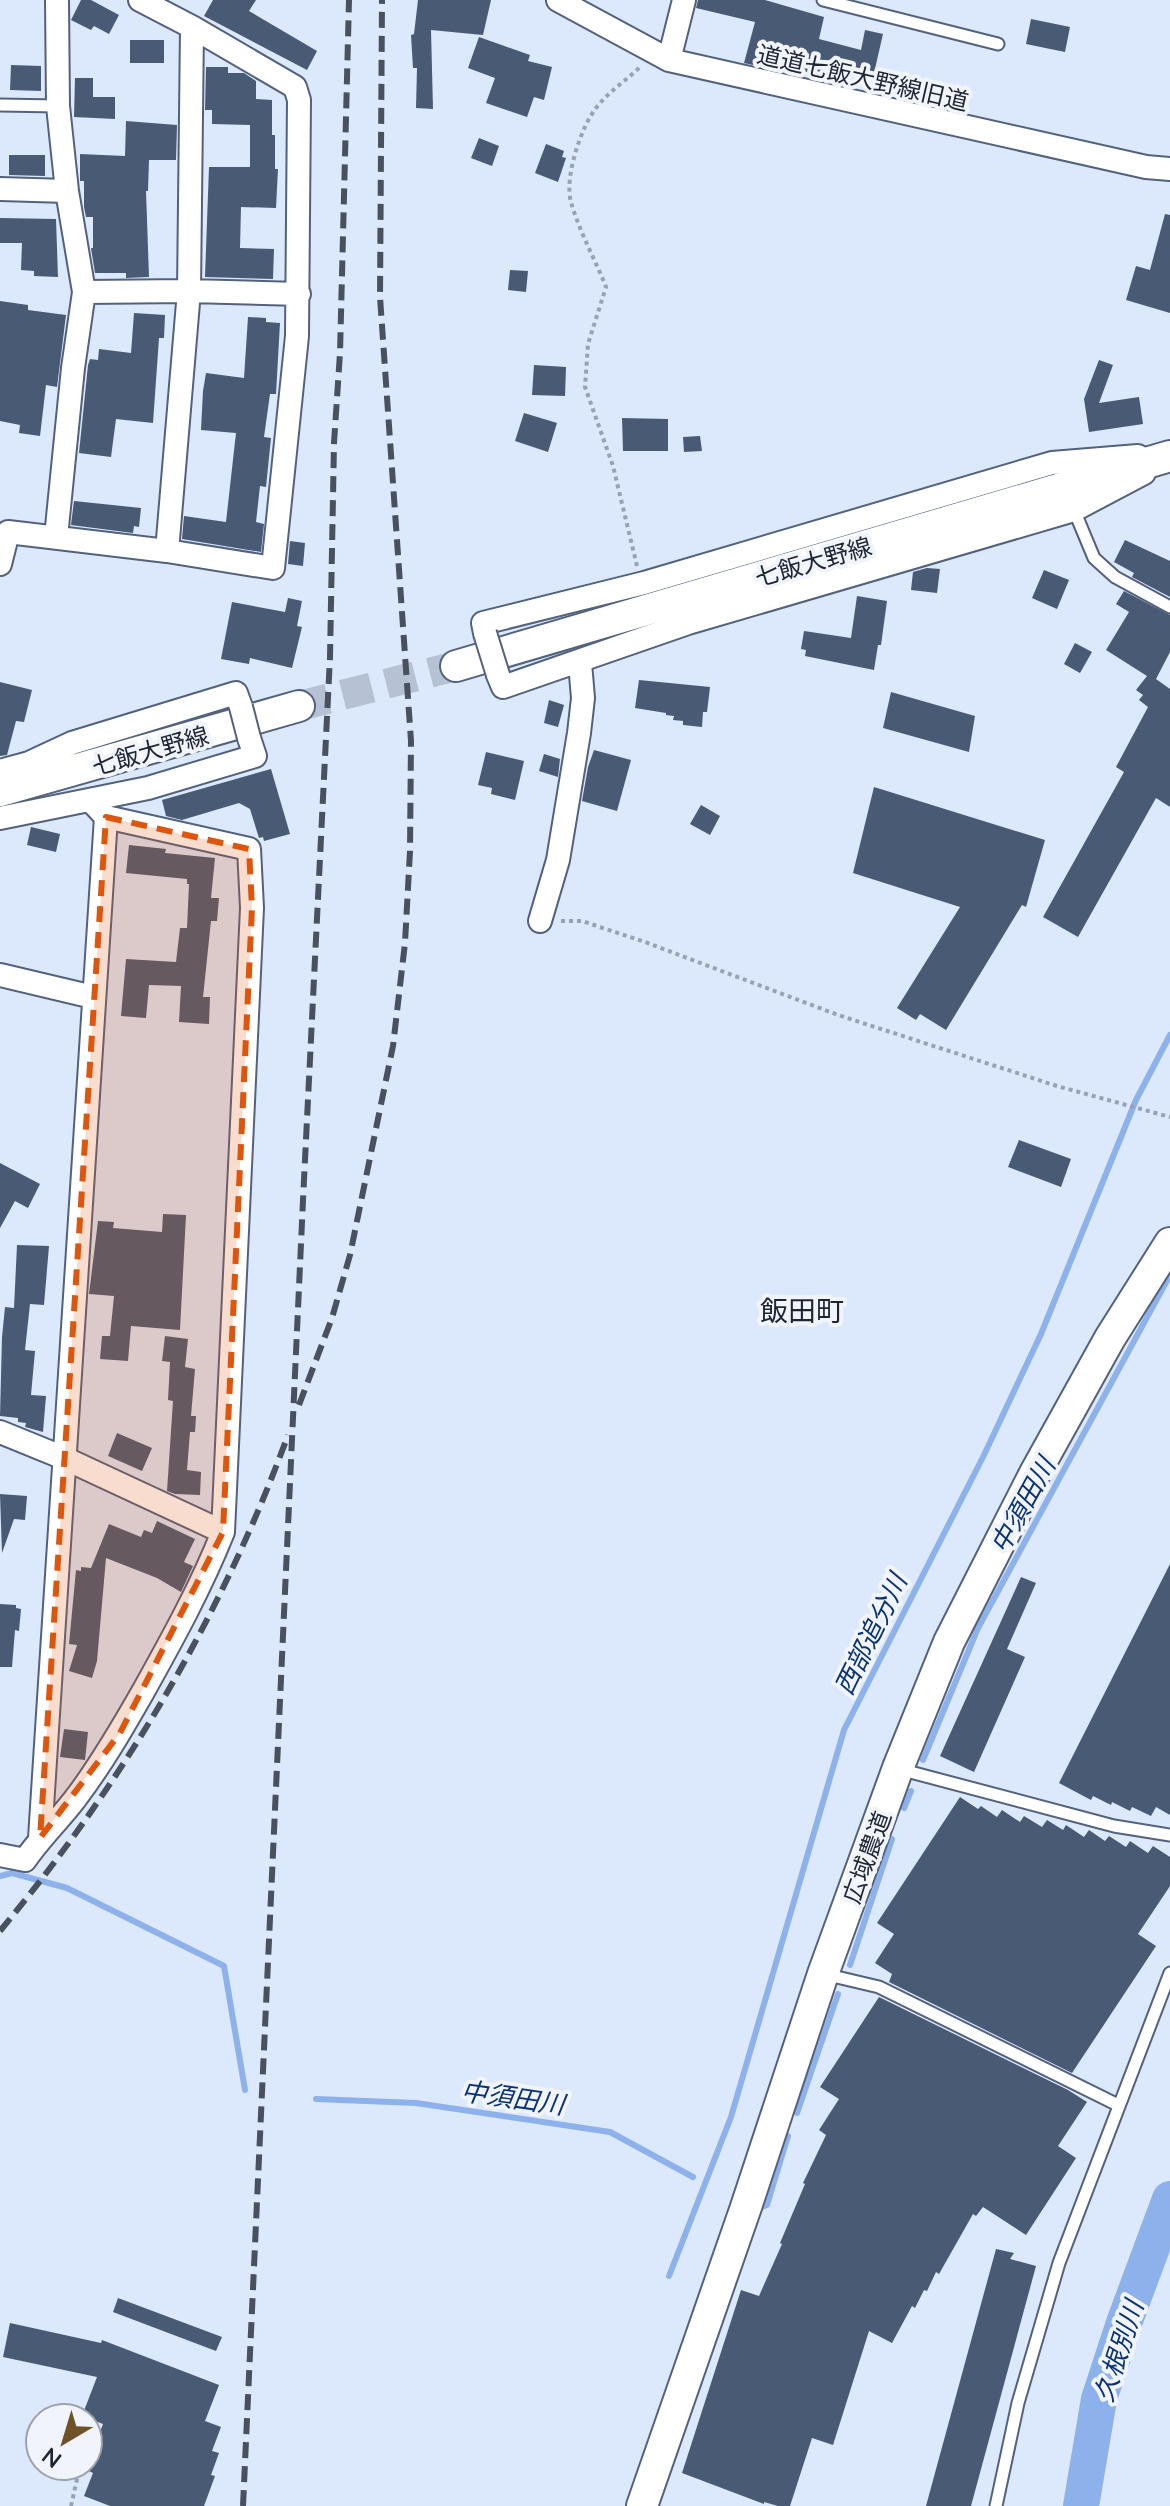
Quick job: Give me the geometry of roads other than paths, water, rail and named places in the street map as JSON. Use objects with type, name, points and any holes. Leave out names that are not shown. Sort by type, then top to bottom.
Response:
[{"type":"street","points":[[56,537],[84,292],[67,191],[58,106],[57,0]]},
{"type":"street","points":[[0,564],[4,531],[273,568],[299,294],[299,100],[295,87],[140,0]]},
{"type":"street","name":"道道七飯大野線旧道","points":[[558,0],[660,56],[1146,167],[1170,169]]},
{"type":"street","points":[[660,56],[684,0]]},
{"type":"street","points":[[167,551],[189,291],[192,27]]},
{"type":"street","points":[[0,189],[67,191]]},
{"type":"street","points":[[84,292],[299,294]]},
{"type":"street","points":[[1170,456],[1074,510],[688,623],[580,663],[503,687],[485,633],[483,623],[644,583],[1052,463],[1170,456]]},
{"type":"street","name":"七飯大野線","points":[[456,666],[1170,456]]},
{"type":"street","points":[[540,921],[558,860],[579,733],[583,698],[580,663]]},
{"type":"street","points":[[0,771],[29,763],[72,743],[236,693],[255,756],[148,788],[98,809],[0,818]]},
{"type":"street","name":"七飯大野線","points":[[0,791],[299,706]]},
{"type":"street","points":[[40,1838],[93,997],[98,809]]},
{"type":"street","points":[[0,1855],[25,1860],[75,1799],[120,1733],[204,1578],[223,1532],[252,924],[249,849],[98,809]]},
{"type":"street","points":[[0,975],[93,997]]},
{"type":"street","name":"広域農道","points":[[642,2506],[823,1974],[898,1768],[949,1642],[992,1552],[1110,1338],[1170,1243]]},
{"type":"street","points":[[0,1432],[64,1458],[223,1532]]},
{"type":"lane","points":[[823,0],[998,44]]},
{"type":"lane","points":[[0,105],[58,106]]},
{"type":"lane","points":[[1074,510],[1094,558],[1115,577],[1170,607]]},
{"type":"lane","points":[[898,1768],[1114,1826],[1170,1835]]},
{"type":"lane","points":[[996,2506],[1018,2403],[1059,2263],[1170,1973]]},
{"type":"lane","points":[[823,1974],[879,1987],[1118,2105]]},
{"type":"waterway","name":"西部追分川","points":[[669,2276],[731,2117],[844,1730],[984,1455],[1041,1334],[1136,1100],[1170,1035]]},
{"type":"waterway","name":"中須田川","points":[[923,1760],[978,1628],[1170,1275]]},
{"type":"waterway","name":"中須田川","points":[[904,1808],[911,1791]]},
{"type":"waterway","name":"中須田川","points":[[850,1965],[892,1839]]},
{"type":"waterway","name":"中須田川","points":[[0,1876],[12,1873],[67,1888],[224,1966],[245,2090]]},
{"type":"waterway","name":"中須田川","points":[[797,2113],[838,1994]]},
{"type":"waterway","name":"中須田川","points":[[316,2099],[416,2103],[610,2132],[693,2177]]},
{"type":"waterway","name":"中須田川","points":[[762,2207],[767,2205],[788,2136]]},
{"type":"waterway","name":"久根別川","points":[[1081,2506],[1099,2399],[1170,2199]]},
{"type":"tunnel","points":[[299,706],[456,666]]},
{"type":"railway","points":[[243,2506],[330,657],[349,0]]},
{"type":"railway","points":[[299,1405],[332,1318],[350,1255],[393,1046],[405,943],[411,741],[380,297],[382,0]]},
{"type":"railway","points":[[0,1931],[88,1817],[165,1695],[232,1568],[288,1435]]},
{"type":"district","name":"飯田町","points":[[802,1310]]}]
